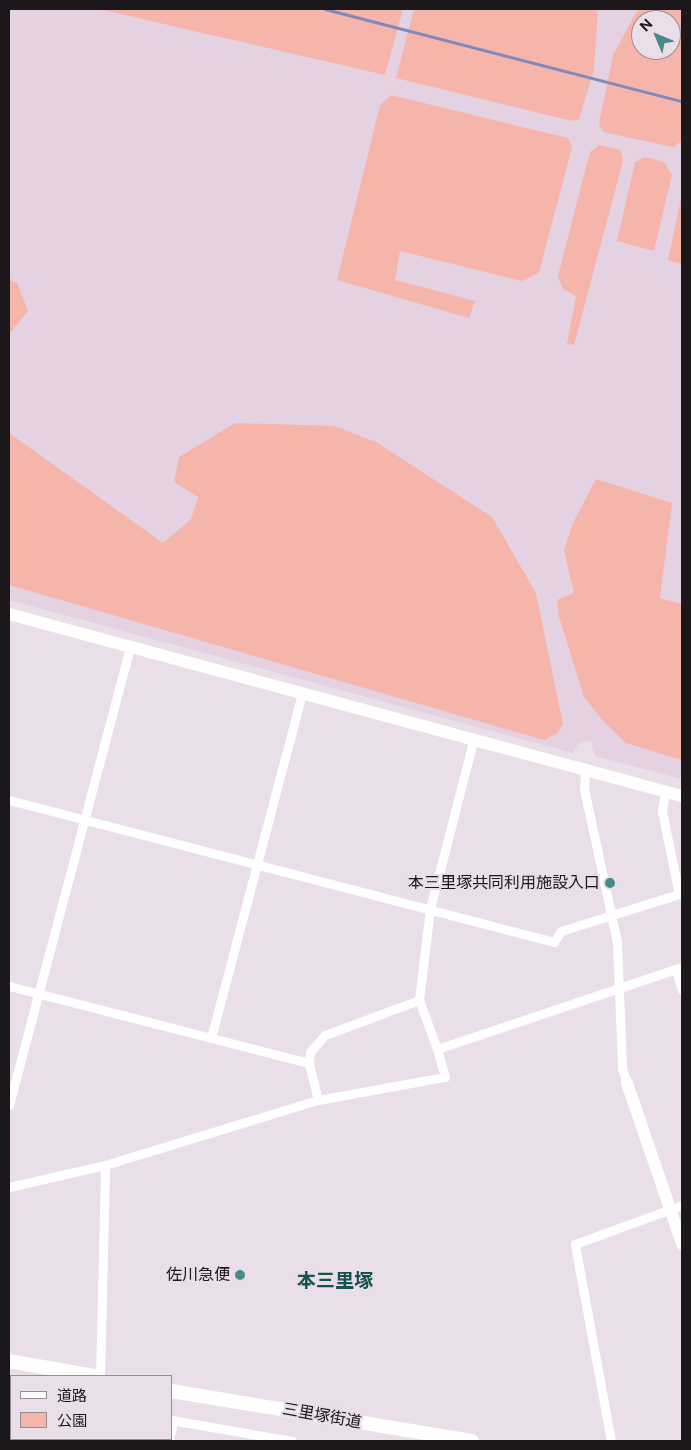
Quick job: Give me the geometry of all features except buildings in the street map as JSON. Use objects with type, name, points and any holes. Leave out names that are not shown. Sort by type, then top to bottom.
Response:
[{"type":"main road","points":[[9,1361],[88,1375]]},
{"type":"main road","name":"三里塚街道","points":[[172,1391],[472,1441]]},
{"type":"street","points":[[9,614],[474,738],[585,772],[682,796]]},
{"type":"street","points":[[9,1105],[130,646]]},
{"type":"street","points":[[211,1038],[302,693]]},
{"type":"street","points":[[9,1187],[106,1165],[318,1100],[445,1078],[437,1049],[418,1000],[430,909],[474,738]]},
{"type":"street","points":[[585,772],[584,789],[618,949],[622,1068],[676,1207],[682,1244]]},
{"type":"street","points":[[9,800],[554,942],[561,931],[679,894],[662,810],[665,792]]},
{"type":"street","points":[[437,1049],[679,968],[682,990]]},
{"type":"street","points":[[9,986],[308,1064]]},
{"type":"street","points":[[318,1100],[308,1064],[310,1052],[325,1035],[418,1000]]},
{"type":"street","points":[[100,1375],[106,1165]]},
{"type":"street","points":[[611,1441],[575,1244],[676,1207]]},
{"type":"street","points":[[172,1420],[292,1441]]},
{"type":"shaded area","points":[[9,9],[682,9],[682,779],[595,756],[591,740],[578,744],[573,753],[9,600]]},
{"type":"green space","points":[[99,9],[403,9],[385,75]]},
{"type":"green space","points":[[414,9],[598,9],[594,70],[579,119],[572,121],[396,78]]},
{"type":"green space","points":[[638,9],[682,9],[682,141],[673,147],[603,132],[599,124],[613,55],[631,22],[631,60],[681,60],[681,10]]},
{"type":"green space","points":[[391,95],[568,138],[572,147],[539,273],[522,281],[400,251],[395,280],[475,301],[469,318],[337,280],[380,105]]},
{"type":"green space","points":[[599,145],[621,150],[623,161],[574,345],[567,344],[576,296],[563,289],[558,276],[590,152]]},
{"type":"green space","points":[[645,157],[664,162],[672,175],[654,251],[617,241],[635,162]]},
{"type":"green space","points":[[682,194],[682,264],[668,260]]},
{"type":"green space","points":[[9,279],[17,283],[28,311],[9,334]]},
{"type":"green space","points":[[235,423],[334,426],[376,442],[492,517],[536,593],[563,724],[558,733],[544,740],[9,585],[9,433],[163,543],[191,519],[198,497],[174,482],[179,457]]},
{"type":"green space","points":[[596,479],[672,503],[660,598],[682,604],[682,760],[626,743],[604,722],[584,697],[559,617],[557,600],[574,593],[564,550],[573,523]]},
{"type":"waterway","points":[[325,9],[682,101]]},
{"type":"place","name":"本三里塚共同利用施設入口","points":[[610,883]]},
{"type":"place","name":"佐川急便","points":[[240,1275]]},
{"type":"district","name":"本三里塚","points":[[335,1281]]}]
